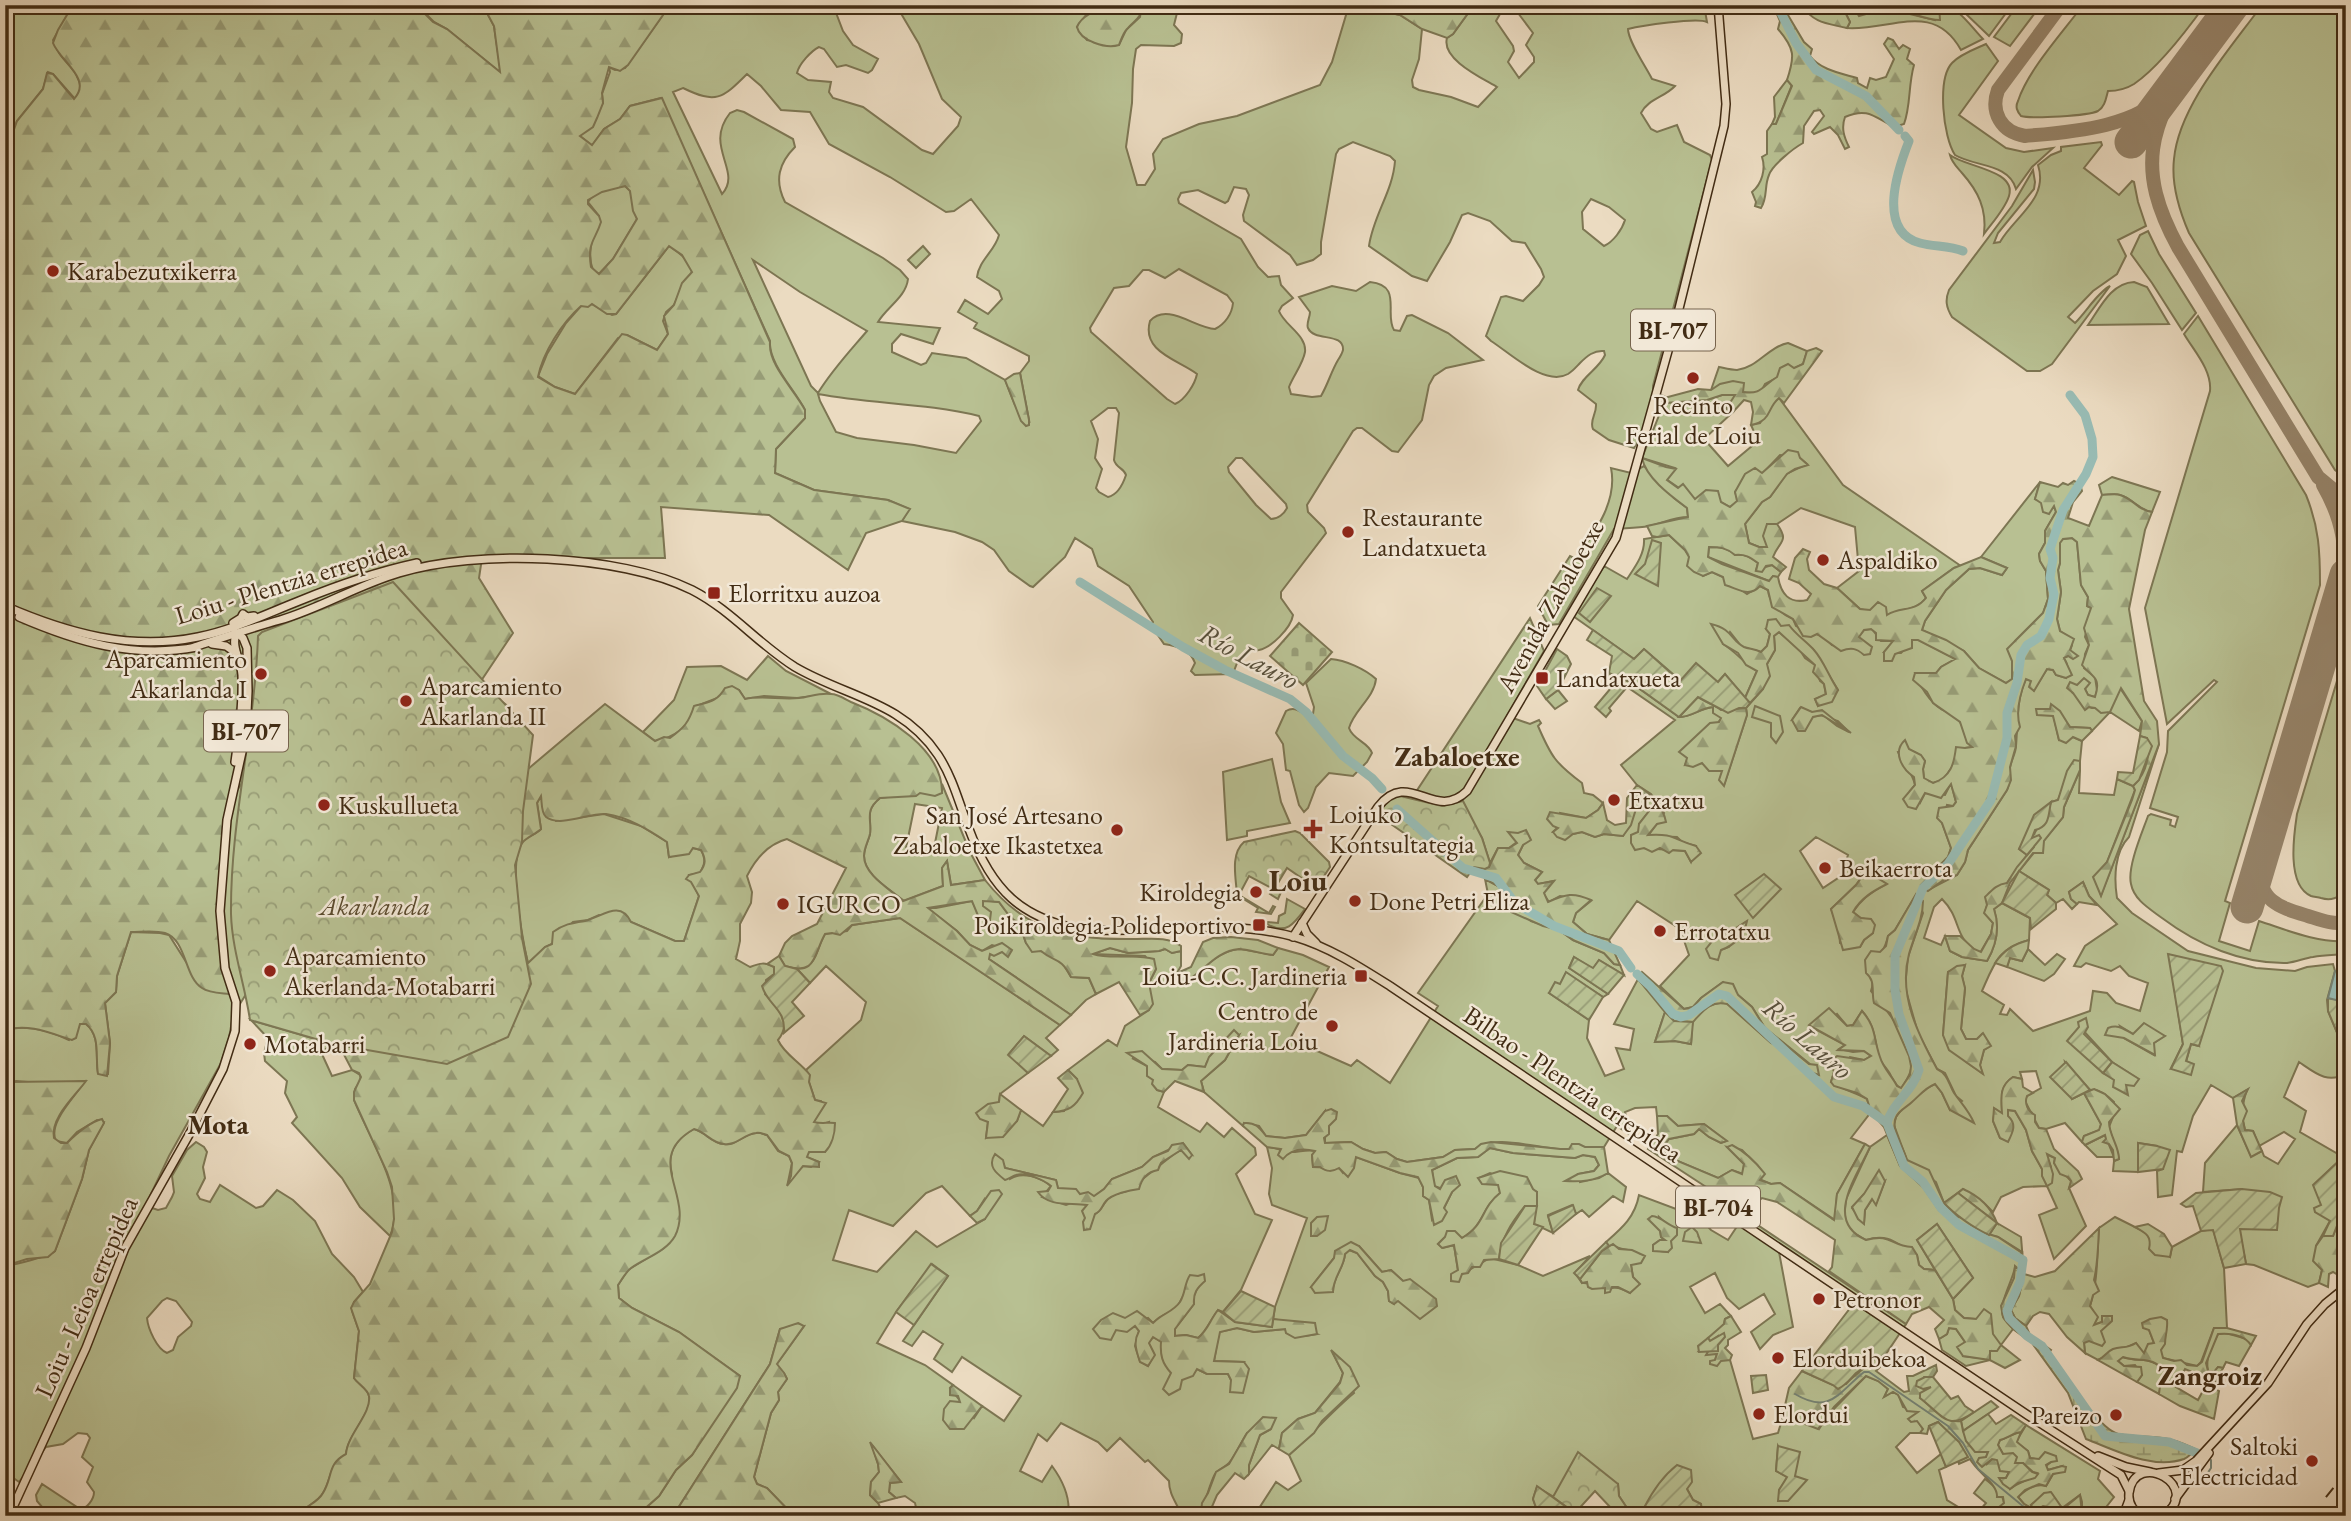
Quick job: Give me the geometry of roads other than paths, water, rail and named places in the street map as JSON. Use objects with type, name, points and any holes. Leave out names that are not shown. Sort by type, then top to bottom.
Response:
[{"type":"main road","name":"Avenida Zabaloetxe","points":[[1302,923],[1388,795],[1396,792],[1446,802],[1458,799],[1467,791],[1616,538],[1673,333],[1724,126],[1726,104],[1718,5]]},
{"type":"main road","name":"Loiu - Plentzia errepidea","points":[[5,608],[75,632],[131,642],[182,640],[227,629],[356,579],[396,568],[442,560],[535,555],[598,560],[643,567],[675,580]]},
{"type":"main road","points":[[194,647],[278,621],[400,572],[460,562],[520,559],[600,564],[640,570],[675,580],[696,590],[732,611],[791,659],[820,675],[876,698],[914,722],[931,739],[950,768],[981,848],[996,875],[1022,902],[1043,914],[1065,926],[1105,931],[1232,928],[1293,937]]},
{"type":"main road","points":[[236,654],[233,640],[242,628],[296,607],[302,600]]},
{"type":"main road","points":[[5,608],[58,633],[99,646],[149,652],[220,644],[236,654]]},
{"type":"main road","points":[[247,648],[254,634],[278,621]]},
{"type":"main road","points":[[131,642],[146,646],[174,644],[236,634],[243,638],[247,648]]},
{"type":"main road","name":"BI-707","points":[[229,812],[246,734],[247,648]]},
{"type":"main road","name":"BI-707","points":[[229,812],[242,705],[242,672],[236,654]]},
{"type":"main road","name":"Loiu - Leioa errepidea","points":[[9,1516],[86,1348],[125,1248],[223,1069],[236,1017],[236,1002],[225,968],[220,912],[229,812]]},
{"type":"main road","points":[[1281,934],[1302,923],[1307,934],[1319,946]]},
{"type":"main road","name":"BI-707","points":[[1293,937],[1302,923]]},
{"type":"main road","name":"BI-704","points":[[1293,937],[1319,946]]},
{"type":"main road","name":"Bilbao - Plentzia errepidea","points":[[1319,946],[1390,986],[2029,1416],[2087,1452]]},
{"type":"main road","points":[[2123,1516],[2134,1480],[2189,1467],[2268,1383],[2306,1324],[2346,1287]]},
{"type":"main road","points":[[2162,1516],[2221,1435]]},
{"type":"main road","name":"BI-704","points":[[2087,1452],[2126,1467],[2155,1473]]},
{"type":"main road","name":"BI-704","points":[[2087,1452],[2121,1475],[2129,1491]]},
{"type":"main road","points":[[2155,1473],[2170,1480],[2177,1516]]},
{"type":"main road","name":"Loiu - Leioa errepidea","points":[[9,1516],[27,1479]]},
{"type":"main road","points":[[2129,1500],[2141,1516]]},
{"type":"water","points":[[2335,971],[2346,974],[2340,1001],[2328,998]]},
{"type":"waterway","points":[[1777,5],[1796,43],[1816,70],[1866,96],[1899,130]]},
{"type":"waterway","points":[[1905,136],[1909,141],[1896,182],[1894,198],[1894,213],[1898,226],[1906,236],[1920,243],[1963,251]]},
{"type":"waterway","points":[[1887,1123],[1919,1070],[1899,1014],[1895,990],[1895,956],[1923,888],[1948,864],[1991,800],[2007,738],[2007,713],[2017,683],[2021,655],[2027,645],[2041,636],[2049,619],[2054,594],[2050,578],[2053,558],[2050,549],[2063,510],[2086,474],[2093,457],[2092,439],[2085,415],[2070,395]]},
{"type":"waterway","name":"Río Lauro","points":[[1080,582],[1183,647],[1225,670],[1290,699],[1306,712],[1343,756],[1382,789]]},
{"type":"waterway","name":"Río Lauro","points":[[1397,809],[1463,868],[1496,878],[1515,903],[1554,926],[1619,951],[1631,968]]},
{"type":"waterway","name":"Río Lauro","points":[[1637,974],[1673,1014],[1681,1017],[1689,1015],[1719,994],[1727,996],[1834,1097],[1863,1106],[1887,1123],[1904,1166],[1923,1182],[1941,1208],[1959,1225],[2023,1260],[2020,1282],[2007,1311],[2009,1318],[2042,1346],[2105,1436],[2169,1442],[2197,1453]]},
{"type":"waterway","points":[[1795,1394],[1807,1400],[1825,1402],[1840,1394],[1864,1372],[1869,1372],[1948,1426],[1963,1443],[1978,1469],[2035,1516]]},
{"type":"waterway","name":"Río Lauro","points":[[2201,1483],[2211,1468],[2211,1460]]},
{"type":"railway","points":[[2311,1516],[2346,1472]]},
{"type":"place","name":"Karabezutxikerra","points":[[53,271]]},
{"type":"place","name":"Recinto Ferial de Loiu","points":[[1693,378]]},
{"type":"place","name":"Restaurante Landatxueta","points":[[1348,532]]},
{"type":"place","name":"Aspaldiko","points":[[1823,560]]},
{"type":"place","name":"Elorritxu auzoa","points":[[714,593]]},
{"type":"place","name":"Aparcamiento Akarlanda I","points":[[261,674]]},
{"type":"place","name":"Landatxueta","points":[[1542,678]]},
{"type":"place","name":"Aparcamiento Akarlanda II","points":[[406,701]]},
{"type":"place","name":"Etxatxu","points":[[1614,800]]},
{"type":"place","name":"Kuskullueta","points":[[324,805]]},
{"type":"place","name":"Loiuko Kontsultategia","points":[[1313,829]]},
{"type":"place","name":"San José Artesano Zabaloetxe Ikastetxea","points":[[1117,830]]},
{"type":"place","name":"Beikaerrota","points":[[1825,868]]},
{"type":"place","name":"Kiroldegia","points":[[1256,892]]},
{"type":"place","name":"Done Petri Eliza","points":[[1355,901]]},
{"type":"place","name":"IGURCO","points":[[783,904]]},
{"type":"place","name":"Poikiroldegia-Polideportivo","points":[[1259,925]]},
{"type":"place","name":"Errotatxu","points":[[1660,931]]},
{"type":"place","name":"Aparcamiento Akerlanda-Motabarri","points":[[270,971]]},
{"type":"place","name":"Loiu-C.C. Jardineria","points":[[1361,976]]},
{"type":"place","name":"Centro de Jardineria Loiu","points":[[1332,1026]]},
{"type":"place","name":"Motabarri","points":[[250,1044]]},
{"type":"place","name":"Petronor","points":[[1819,1299]]},
{"type":"place","name":"Elorduibekoa","points":[[1778,1358]]},
{"type":"place","name":"Elordui","points":[[1759,1414]]},
{"type":"place","name":"Pareizo","points":[[2116,1415]]},
{"type":"place","name":"Saltoki Electricidad","points":[[2312,1461]]},
{"type":"district","name":"Zabaloetxe","points":[[1457,756]]},
{"type":"district","name":"Loiu","points":[[1298,880]]},
{"type":"district","name":"Mota","points":[[218,1124]]},
{"type":"district","name":"Zangroiz","points":[[2210,1375]]},
{"type":"park label","name":"Akarlanda","points":[[375,906]]}]
